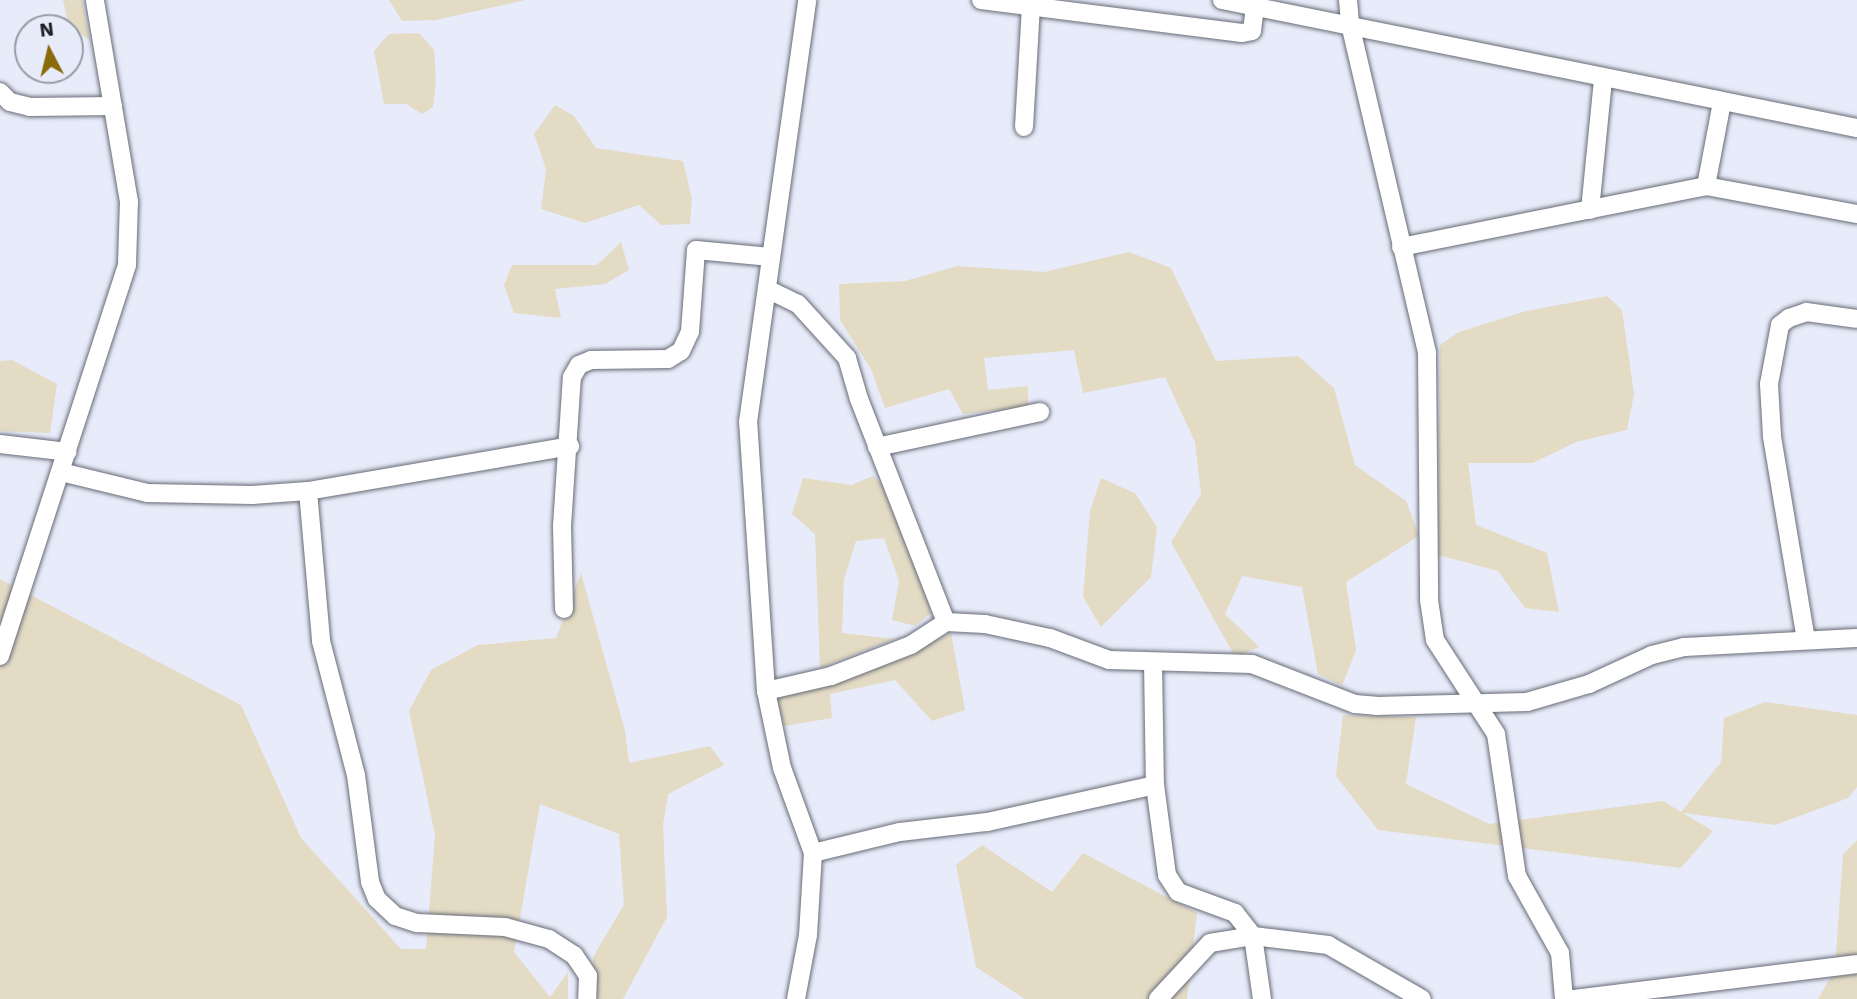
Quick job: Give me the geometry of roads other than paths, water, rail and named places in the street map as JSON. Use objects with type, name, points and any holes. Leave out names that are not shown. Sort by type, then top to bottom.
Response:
[{"type":"street","points":[[0,656],[127,264],[129,202],[94,0]]},
{"type":"street","points":[[796,999],[808,935],[813,853],[782,768],[766,691],[748,422],[807,0]]},
{"type":"street","points":[[981,0],[1242,33],[1252,31],[1255,6]]},
{"type":"street","points":[[1222,0],[1350,24],[1603,79],[1857,128]]},
{"type":"street","points":[[1348,0],[1350,24],[1427,353],[1429,600],[1435,640],[1479,703],[1496,734],[1517,876],[1560,953],[1564,999]]},
{"type":"street","points":[[1024,127],[1031,7]]},
{"type":"street","points":[[1590,210],[1603,79]]},
{"type":"street","points":[[0,92],[10,102],[30,107],[113,106]]},
{"type":"street","points":[[1706,186],[1722,102]]},
{"type":"street","points":[[1401,247],[1706,186],[1857,214]]},
{"type":"street","points":[[564,609],[562,526],[570,446],[572,377],[579,365],[591,360],[668,359],[681,351],[690,332],[696,250],[771,257]]},
{"type":"street","points":[[766,289],[798,304],[825,328],[848,358],[877,447],[946,622]]},
{"type":"street","points":[[1806,640],[1772,436],[1769,384],[1780,325],[1789,318],[1806,312],[1857,319]]},
{"type":"street","points":[[877,447],[966,425],[1041,412]]},
{"type":"street","points":[[0,444],[68,452]]},
{"type":"street","points":[[61,472],[147,494],[308,491],[570,446]]},
{"type":"street","points":[[308,491],[321,641],[356,775],[370,882],[377,899],[395,916],[417,923],[505,927],[549,939],[574,955],[588,976],[587,999]]},
{"type":"street","points":[[766,691],[831,676],[911,645],[946,622],[985,624],[1050,638],[1109,660],[1251,664],[1355,704],[1527,702],[1590,684],[1652,655],[1684,647],[1857,638]]},
{"type":"street","points":[[1153,662],[1155,785],[1167,875],[1178,892],[1235,913],[1253,936],[1262,999]]},
{"type":"street","points":[[813,853],[900,832],[987,822],[1155,785]]},
{"type":"street","points":[[1158,999],[1210,943],[1253,936],[1328,945],[1422,999]]},
{"type":"street","points":[[1573,999],[1857,964]]}]
